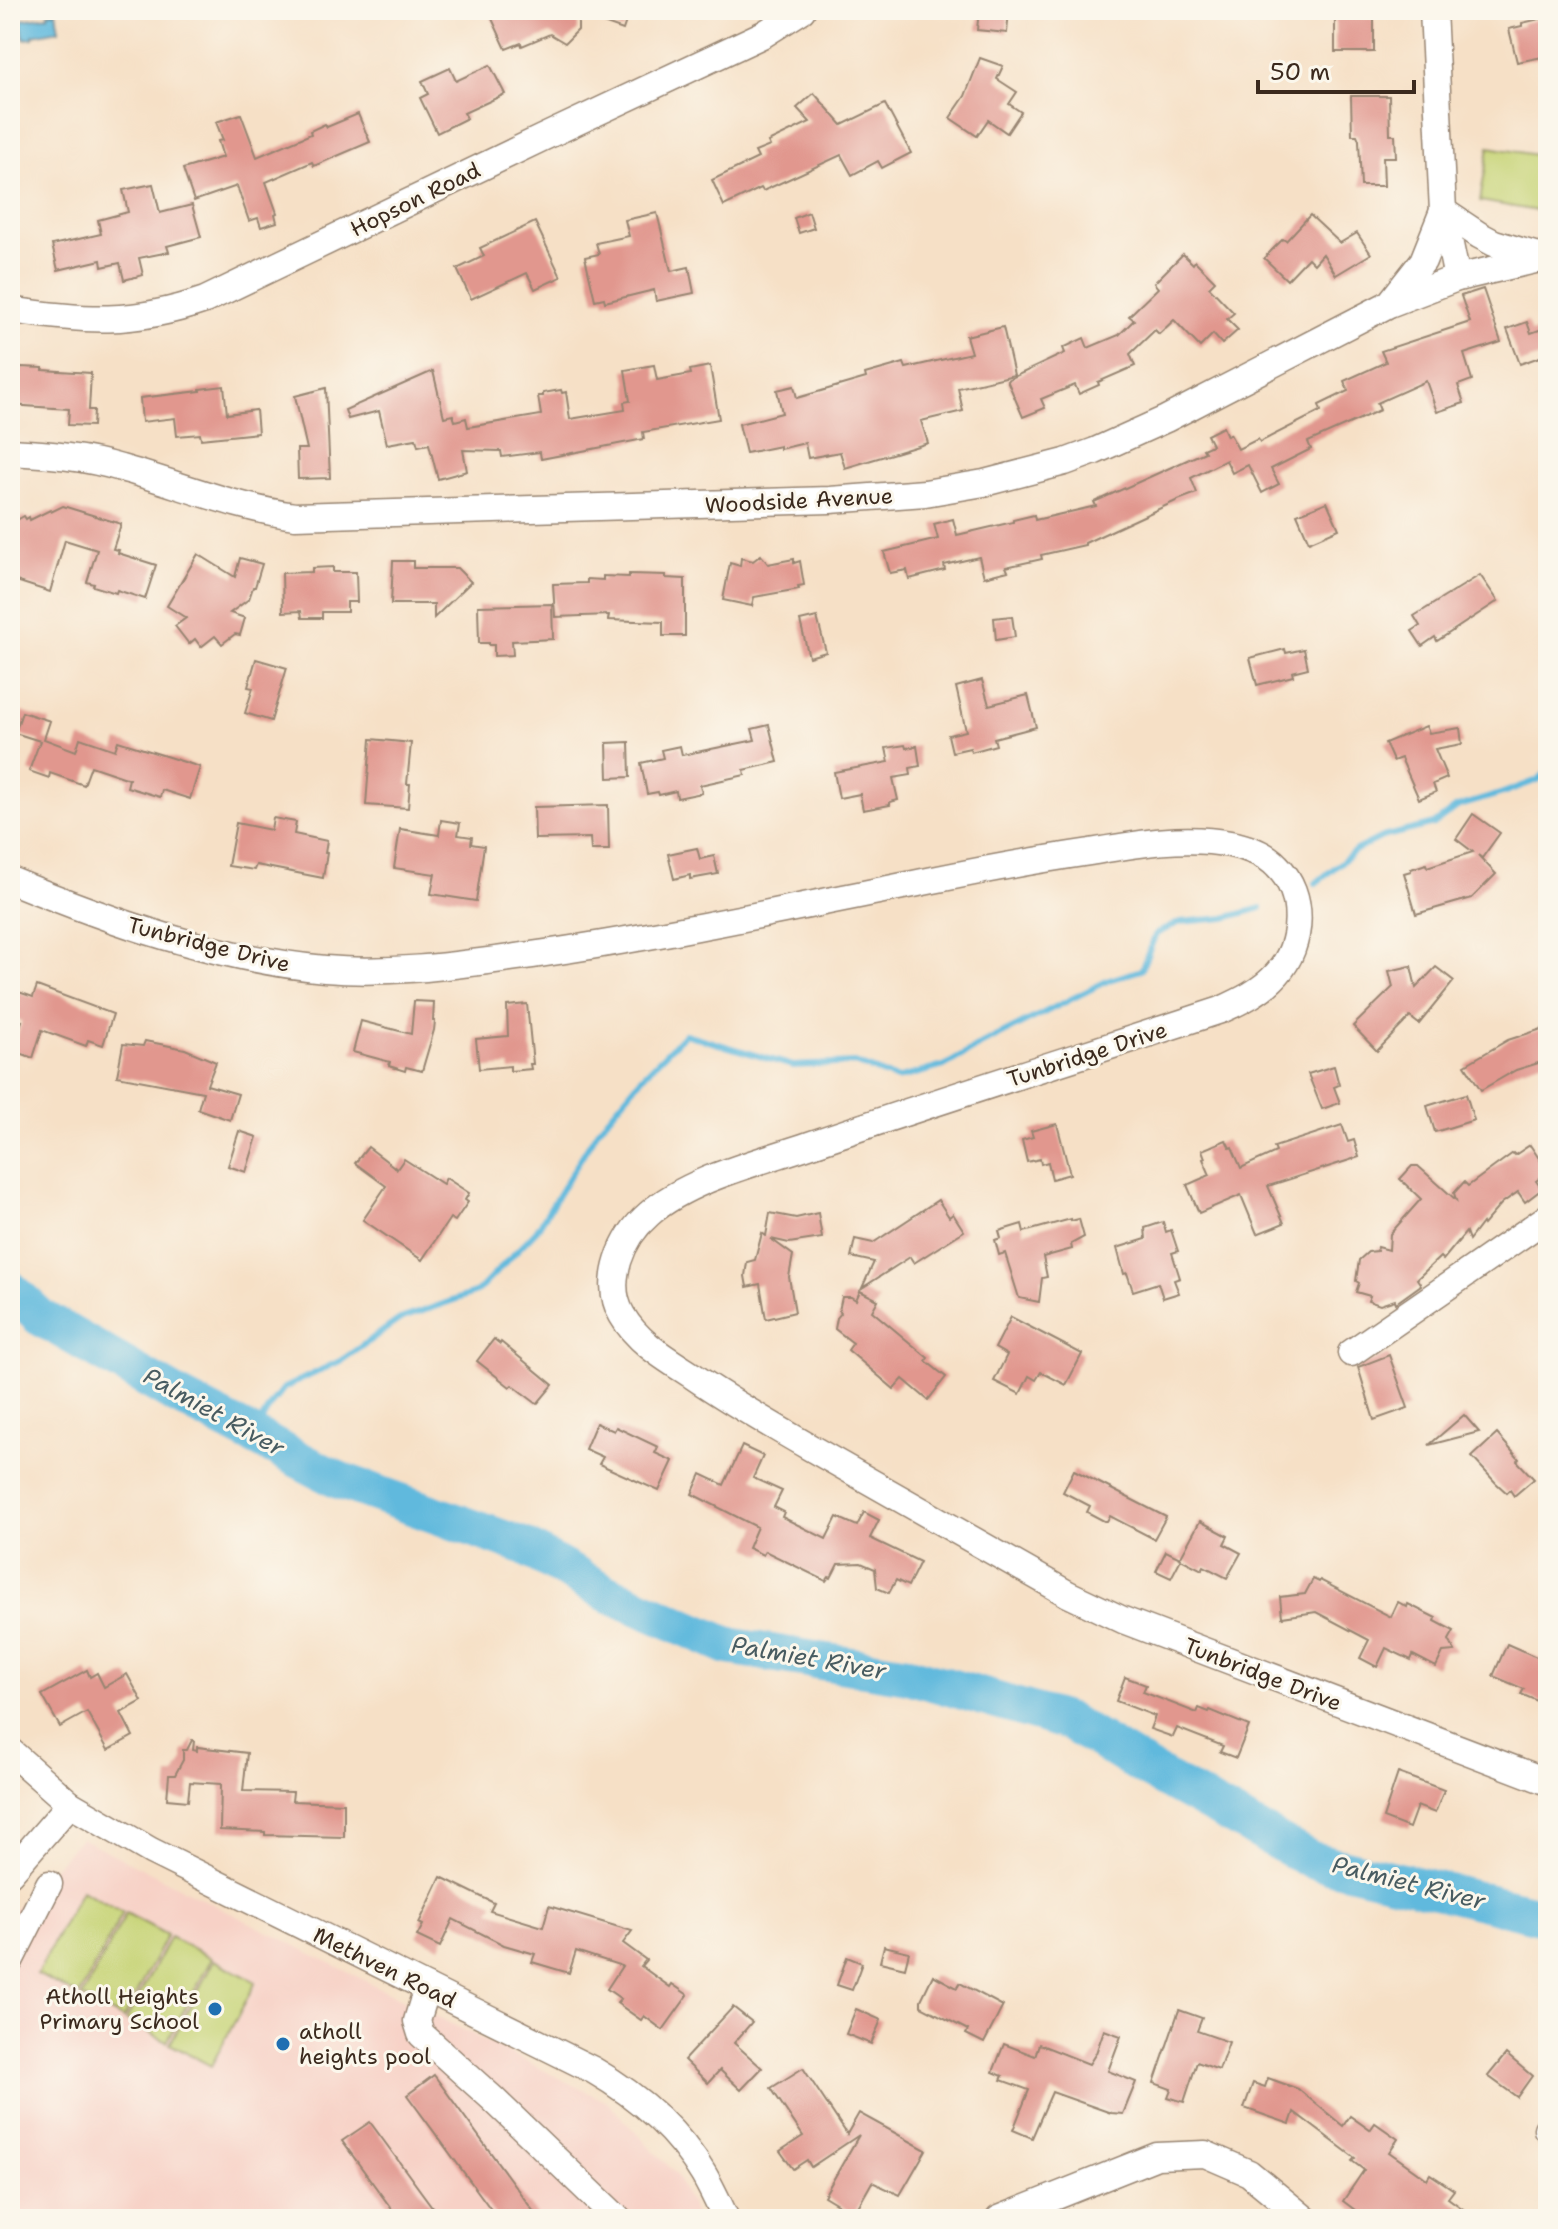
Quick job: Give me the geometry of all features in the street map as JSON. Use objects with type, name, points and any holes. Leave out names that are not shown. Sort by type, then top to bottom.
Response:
[{"type":"street","name":"Hopson Road","points":[[10,310],[111,320],[171,311],[205,300],[764,34],[802,10]]},
{"type":"street","points":[[1433,10],[1443,211],[1457,278]]},
{"type":"street","points":[[1443,211],[1494,243],[1546,258]]},
{"type":"street","points":[[1389,304],[1423,261],[1443,211]]},
{"type":"street","name":"Woodside Avenue","points":[[10,452],[104,464],[257,510],[295,516],[783,502],[925,493],[1010,477],[1095,451],[1166,419],[1389,304],[1457,278],[1546,258]]},
{"type":"street","name":"Tunbridge Drive","points":[[10,880],[89,913],[237,955],[329,969],[390,971],[429,969],[578,948],[1142,843],[1211,841],[1258,853],[1276,864],[1290,882],[1298,921],[1289,957],[1278,974],[1263,987],[1221,1010],[853,1130],[694,1186],[674,1196],[636,1226],[624,1246],[618,1265],[614,1288],[616,1300],[629,1324],[653,1349],[736,1405],[1068,1594],[1123,1620],[1548,1782]]},
{"type":"street","points":[[1351,1353],[1548,1217]]},
{"type":"street","name":"Methven Road","points":[[10,1751],[70,1804],[151,1851],[624,2088],[671,2129],[705,2176],[726,2219]]},
{"type":"street","points":[[10,1873],[70,1804]]},
{"type":"street","points":[[10,1961],[49,1884]]},
{"type":"street","points":[[427,1988],[417,2021],[421,2034],[618,2219]]},
{"type":"street","points":[[999,2219],[1157,2156],[1205,2154],[1249,2173],[1305,2219]]},
{"type":"shaded area","name":"Atholl Heights Primary School","points":[[81,1838],[607,2102],[676,2174],[697,2219],[10,2219],[10,1915]]},
{"type":"green space","points":[[1489,147],[1548,157],[1548,213],[1480,201]]},
{"type":"green space","points":[[81,1890],[123,1912],[79,1996],[37,1974]]},
{"type":"green space","points":[[126,1913],[167,1935],[123,2019],[82,1997]]},
{"type":"green space","points":[[170,1937],[212,1958],[167,2042],[126,2020]]},
{"type":"green space","points":[[214,1960],[256,1982],[211,2066],[170,2044]]},
{"type":"water","points":[[56,11],[59,30],[24,39],[21,20],[48,16],[48,13]]},
{"type":"building","points":[[488,10],[614,10],[628,15],[623,30],[578,14],[578,30],[565,43],[550,34],[506,49]]},
{"type":"building","points":[[979,10],[1009,10],[1007,33],[977,30]]},
{"type":"building","points":[[1335,10],[1362,10],[1362,18],[1374,18],[1374,52],[1335,52]]},
{"type":"building","points":[[1548,17],[1548,56],[1517,62],[1509,29]]},
{"type":"building","points":[[980,58],[1003,66],[997,79],[1017,92],[1009,104],[1021,112],[1007,133],[988,120],[977,136],[950,118],[965,96]]},
{"type":"building","points":[[490,65],[505,94],[464,113],[467,118],[437,133],[420,98],[428,94],[422,81],[450,68],[456,81]]},
{"type":"building","points":[[814,93],[842,125],[885,104],[911,153],[882,168],[878,161],[852,175],[841,155],[724,206],[712,180],[758,158],[755,152],[770,146],[768,142],[810,122],[797,108]]},
{"type":"building","points":[[1351,96],[1389,96],[1390,135],[1395,135],[1396,157],[1383,157],[1384,186],[1361,186],[1359,140],[1357,135],[1352,135]]},
{"type":"building","points":[[241,114],[257,157],[311,134],[310,131],[325,124],[327,127],[358,114],[370,142],[266,182],[277,222],[261,227],[258,218],[249,221],[237,186],[194,201],[183,169],[223,157],[218,141],[223,140],[216,122]]},
{"type":"building","points":[[153,184],[160,213],[192,205],[201,237],[167,246],[169,252],[139,258],[143,275],[124,280],[120,263],[102,267],[101,260],[58,270],[52,245],[101,234],[98,220],[128,212],[123,190]]},
{"type":"building","points":[[809,212],[814,228],[799,233],[794,218]]},
{"type":"building","points":[[657,213],[671,271],[689,267],[694,293],[656,301],[654,290],[605,302],[604,298],[595,300],[585,257],[599,254],[596,243],[629,236],[625,220]]},
{"type":"building","points":[[1310,215],[1340,243],[1357,233],[1371,254],[1336,275],[1323,254],[1314,264],[1308,258],[1287,280],[1264,258],[1283,239],[1286,241]]},
{"type":"building","points":[[535,222],[561,277],[535,289],[527,273],[471,299],[457,269],[484,256],[480,248]]},
{"type":"building","points":[[1183,254],[1215,281],[1209,287],[1234,313],[1227,319],[1238,330],[1222,344],[1213,334],[1200,347],[1174,320],[1159,334],[1155,330],[1130,354],[1135,366],[1079,394],[1075,385],[1041,399],[1045,408],[1023,417],[1007,380],[1065,353],[1063,348],[1084,338],[1088,348],[1119,335],[1134,320],[1129,316],[1158,288],[1154,283]]},
{"type":"building","points":[[1483,289],[1501,342],[1464,354],[1472,380],[1458,385],[1464,403],[1437,412],[1426,381],[1377,403],[1380,410],[1308,442],[1311,449],[1271,469],[1279,484],[1262,493],[1248,465],[1232,473],[1226,460],[1191,478],[1197,493],[1085,545],[1041,555],[1042,559],[1006,567],[1008,571],[984,577],[979,557],[944,565],[945,570],[909,579],[907,570],[890,573],[884,552],[938,539],[934,524],[953,519],[957,535],[1034,515],[1035,520],[1096,506],[1094,502],[1205,452],[1203,449],[1212,445],[1207,435],[1223,427],[1238,449],[1258,439],[1260,442],[1321,411],[1319,405],[1348,391],[1344,381],[1386,362],[1381,351],[1470,322],[1461,296]]},
{"type":"building","points":[[1527,322],[1531,333],[1548,327],[1548,354],[1520,364],[1507,329]]},
{"type":"building","points":[[1003,327],[1014,375],[958,388],[963,411],[921,421],[928,443],[845,468],[840,452],[808,458],[805,443],[746,453],[739,424],[782,413],[777,390],[794,386],[797,398],[866,378],[865,374],[904,363],[906,368],[971,353],[966,336]]},
{"type":"building","points":[[654,365],[657,380],[691,374],[690,370],[710,366],[719,419],[643,432],[644,439],[541,459],[540,452],[502,457],[501,451],[463,450],[467,471],[438,479],[429,444],[418,446],[416,439],[387,444],[379,411],[348,419],[345,410],[433,371],[444,417],[453,415],[455,421],[466,418],[468,427],[541,415],[538,396],[561,390],[562,393],[566,392],[570,419],[625,410],[624,402],[630,401],[625,370]]},
{"type":"building","points":[[20,367],[91,373],[89,410],[94,410],[93,426],[68,425],[69,409],[10,405],[10,374],[20,374]]},
{"type":"building","points":[[224,386],[227,414],[256,410],[258,433],[201,439],[200,434],[177,436],[175,418],[142,422],[140,398]]},
{"type":"building","points":[[326,388],[330,478],[298,479],[297,449],[307,449],[295,396]]},
{"type":"building","points":[[1327,502],[1339,529],[1309,542],[1297,514]]},
{"type":"building","points":[[63,506],[121,524],[113,549],[156,565],[145,599],[87,582],[97,550],[65,540],[50,592],[10,579],[10,524],[24,516],[30,520]]},
{"type":"building","points":[[198,554],[235,577],[240,558],[262,564],[249,599],[230,613],[245,618],[240,635],[235,634],[222,644],[215,636],[201,647],[195,639],[189,644],[175,626],[186,618],[167,606]]},
{"type":"building","points":[[761,555],[768,564],[794,559],[794,563],[800,561],[804,585],[798,586],[799,589],[754,597],[752,606],[723,600],[730,563],[740,566],[741,558],[753,561]]},
{"type":"building","points":[[393,561],[413,561],[413,568],[457,568],[471,582],[434,618],[434,604],[391,604]]},
{"type":"building","points":[[333,567],[333,572],[356,572],[357,602],[347,602],[347,612],[322,612],[322,618],[302,618],[301,611],[283,612],[282,573],[312,572],[312,568]]},
{"type":"building","points":[[629,574],[685,579],[685,636],[663,636],[663,622],[608,620],[609,615],[555,617],[553,584],[587,583],[587,579],[629,577]]},
{"type":"building","points":[[1480,575],[1498,601],[1437,641],[1435,637],[1422,646],[1412,631],[1420,626],[1414,616]]},
{"type":"building","points":[[552,604],[553,639],[512,641],[513,655],[494,656],[494,645],[479,643],[478,606]]},
{"type":"building","points":[[1012,616],[1015,637],[996,640],[994,618]]},
{"type":"building","points":[[817,617],[826,652],[809,657],[800,621]]},
{"type":"building","points":[[1285,649],[1286,653],[1304,649],[1308,668],[1292,672],[1293,676],[1257,685],[1250,658]]},
{"type":"building","points":[[256,659],[287,668],[271,721],[245,713],[253,688],[248,687]]},
{"type":"building","points":[[982,680],[989,705],[1028,695],[1036,727],[994,738],[996,745],[971,752],[970,748],[952,752],[948,735],[966,731],[956,687]]},
{"type":"building","points":[[22,712],[50,721],[44,739],[76,751],[80,738],[115,750],[118,741],[200,767],[190,799],[162,790],[160,797],[127,787],[129,779],[91,766],[84,785],[50,773],[49,778],[29,771],[40,741],[15,733]]},
{"type":"building","points":[[769,725],[778,762],[744,770],[745,775],[700,785],[702,793],[677,798],[676,791],[647,794],[641,763],[663,758],[661,750],[680,746],[682,755],[755,740],[752,729]]},
{"type":"building","points":[[1426,726],[1429,733],[1460,728],[1462,744],[1435,749],[1447,778],[1433,784],[1436,792],[1419,799],[1401,758],[1393,761],[1385,743]]},
{"type":"building","points":[[371,739],[411,743],[408,808],[366,805]]},
{"type":"building","points":[[629,742],[630,777],[608,778],[607,743]]},
{"type":"building","points":[[905,745],[906,748],[917,746],[920,766],[910,768],[911,775],[893,778],[898,800],[890,802],[890,805],[863,810],[860,794],[839,798],[834,772],[889,762],[886,748]]},
{"type":"building","points":[[608,805],[609,850],[591,850],[590,838],[535,839],[534,807]]},
{"type":"building","points":[[1473,814],[1500,833],[1482,858],[1478,855],[1496,874],[1472,898],[1416,914],[1404,873],[1473,852],[1456,839]]},
{"type":"building","points":[[273,818],[296,822],[294,834],[327,841],[323,878],[256,865],[254,870],[228,866],[236,823],[271,830]]},
{"type":"building","points":[[441,820],[460,823],[458,835],[472,837],[471,844],[484,846],[476,901],[431,894],[435,874],[394,868],[400,829],[439,835]]},
{"type":"building","points":[[697,848],[700,859],[714,856],[718,874],[674,879],[668,854]]},
{"type":"building","points":[[1411,966],[1416,988],[1436,967],[1454,981],[1419,1024],[1410,1017],[1377,1051],[1353,1026],[1393,987],[1389,971]]},
{"type":"building","points":[[37,986],[113,1014],[103,1045],[88,1040],[86,1046],[42,1030],[33,1058],[12,1050],[22,1021],[10,1017],[10,989],[33,997]]},
{"type":"building","points":[[414,1001],[434,1002],[434,1030],[422,1071],[406,1067],[405,1071],[389,1066],[390,1062],[353,1052],[361,1021],[411,1034]]},
{"type":"building","points":[[527,1004],[531,1069],[510,1071],[510,1066],[479,1069],[476,1039],[508,1036],[507,1006]]},
{"type":"building","points":[[1548,1027],[1548,1060],[1516,1070],[1481,1090],[1465,1065],[1508,1040]]},
{"type":"building","points":[[145,1041],[185,1049],[216,1062],[207,1085],[238,1094],[230,1120],[198,1109],[203,1092],[117,1076],[123,1044],[143,1046]]},
{"type":"building","points":[[1334,1066],[1339,1085],[1334,1087],[1340,1103],[1322,1109],[1308,1074]]},
{"type":"building","points":[[1466,1094],[1474,1120],[1435,1132],[1427,1106]]},
{"type":"building","points":[[1057,1124],[1070,1174],[1052,1179],[1048,1162],[1041,1164],[1040,1159],[1027,1162],[1022,1140],[1033,1137],[1031,1131]]},
{"type":"building","points":[[1342,1125],[1348,1142],[1354,1140],[1359,1157],[1268,1186],[1284,1223],[1257,1234],[1241,1195],[1199,1213],[1187,1185],[1210,1175],[1202,1150],[1226,1140],[1241,1168],[1276,1152],[1274,1147]]},
{"type":"building","points":[[239,1131],[257,1137],[246,1172],[228,1166]]},
{"type":"building","points":[[1530,1145],[1548,1172],[1536,1181],[1542,1189],[1525,1202],[1518,1192],[1502,1203],[1469,1240],[1466,1232],[1443,1260],[1440,1257],[1417,1279],[1421,1285],[1396,1303],[1395,1300],[1380,1305],[1368,1301],[1370,1296],[1356,1292],[1359,1260],[1368,1252],[1377,1251],[1378,1247],[1389,1250],[1390,1234],[1421,1199],[1400,1179],[1412,1166],[1418,1166],[1456,1200],[1454,1193],[1464,1182],[1468,1186],[1513,1153],[1515,1155]]},
{"type":"building","points":[[368,1147],[397,1169],[404,1159],[443,1184],[446,1178],[469,1193],[465,1200],[468,1202],[455,1221],[450,1218],[422,1260],[363,1220],[386,1186],[355,1163]]},
{"type":"building","points":[[938,1200],[949,1217],[953,1214],[964,1231],[914,1263],[910,1257],[862,1288],[874,1262],[851,1257],[855,1239],[873,1243]]},
{"type":"building","points":[[770,1213],[796,1218],[818,1213],[822,1238],[789,1243],[771,1239],[793,1255],[789,1277],[795,1312],[766,1319],[760,1284],[747,1287],[745,1276],[747,1262],[755,1260],[762,1233],[766,1236]]},
{"type":"building","points":[[1079,1219],[1084,1237],[1071,1244],[1072,1249],[1043,1257],[1047,1277],[1042,1278],[1039,1302],[1019,1298],[1005,1253],[999,1255],[995,1240],[1001,1238],[999,1231],[1022,1224],[1024,1232]]},
{"type":"building","points":[[1163,1222],[1166,1232],[1171,1230],[1178,1251],[1172,1253],[1180,1278],[1174,1280],[1179,1293],[1163,1298],[1158,1283],[1133,1291],[1127,1273],[1124,1274],[1117,1248],[1146,1239],[1145,1228]]},
{"type":"building","points":[[860,1291],[878,1300],[872,1311],[946,1377],[928,1400],[903,1379],[894,1389],[848,1350],[853,1343],[835,1329],[837,1318],[841,1313],[842,1297],[856,1300]]},
{"type":"building","points":[[1011,1317],[1082,1354],[1066,1385],[1041,1372],[1036,1380],[1029,1376],[1020,1394],[994,1381],[1007,1355],[995,1348]]},
{"type":"building","points":[[494,1339],[553,1385],[537,1404],[477,1361]]},
{"type":"building","points":[[1389,1355],[1408,1408],[1374,1420],[1358,1367]]},
{"type":"building","points":[[1464,1415],[1479,1432],[1429,1445]]},
{"type":"building","points":[[596,1423],[614,1431],[616,1427],[658,1447],[655,1453],[673,1461],[659,1491],[599,1464],[603,1457],[585,1449]]},
{"type":"building","points":[[1497,1434],[1534,1479],[1514,1496],[1510,1490],[1507,1493],[1496,1483],[1472,1457]]},
{"type":"building","points":[[742,1446],[763,1456],[753,1478],[782,1491],[774,1507],[784,1512],[782,1517],[826,1539],[837,1517],[857,1526],[864,1512],[879,1520],[870,1538],[920,1562],[908,1586],[896,1580],[889,1593],[877,1588],[875,1569],[861,1563],[838,1564],[826,1581],[765,1551],[763,1555],[748,1548],[757,1527],[692,1494],[701,1474],[724,1485]]},
{"type":"building","points":[[1074,1470],[1166,1517],[1154,1539],[1110,1516],[1104,1521],[1087,1512],[1090,1506],[1063,1492]]},
{"type":"building","points":[[1200,1521],[1228,1536],[1224,1544],[1241,1553],[1227,1578],[1181,1559],[1171,1578],[1156,1571],[1166,1551],[1180,1558]]},
{"type":"building","points":[[1313,1579],[1391,1617],[1398,1602],[1436,1618],[1435,1621],[1454,1631],[1449,1640],[1455,1651],[1443,1652],[1436,1667],[1413,1655],[1411,1660],[1386,1648],[1377,1667],[1360,1658],[1369,1640],[1316,1612],[1282,1617],[1280,1597],[1305,1594]]},
{"type":"building","points":[[1507,1644],[1548,1662],[1548,1694],[1544,1704],[1521,1694],[1524,1689],[1493,1676]]},
{"type":"building","points":[[87,1670],[90,1677],[97,1673],[104,1687],[127,1674],[142,1701],[121,1713],[133,1736],[108,1750],[87,1712],[60,1727],[42,1695]]},
{"type":"building","points":[[1125,1677],[1146,1685],[1143,1692],[1197,1713],[1199,1708],[1210,1710],[1249,1726],[1236,1758],[1220,1752],[1223,1746],[1177,1728],[1173,1737],[1150,1729],[1155,1716],[1116,1701]]},
{"type":"building","points":[[192,1740],[193,1750],[197,1751],[197,1747],[247,1753],[243,1791],[293,1792],[292,1801],[344,1803],[344,1837],[265,1835],[265,1832],[220,1830],[221,1784],[190,1782],[188,1801],[167,1799],[169,1775],[175,1775],[183,1760],[183,1750],[187,1750]]},
{"type":"building","points":[[1398,1773],[1444,1790],[1435,1813],[1417,1806],[1409,1828],[1383,1818]]},
{"type":"building","points":[[441,1877],[494,1903],[490,1911],[543,1927],[549,1906],[632,1931],[623,1943],[646,1960],[641,1966],[670,1987],[672,1984],[688,1995],[663,2030],[644,2016],[641,2020],[617,2003],[621,1999],[607,1989],[622,1966],[576,1951],[569,1973],[532,1962],[535,1954],[504,1945],[453,1919],[440,1947],[417,1936],[423,1925],[419,1923]]},
{"type":"building","points":[[884,1946],[909,1952],[905,1968],[880,1962]]},
{"type":"building","points":[[847,1957],[862,1963],[852,1990],[837,1985]]},
{"type":"building","points":[[933,1975],[957,1988],[960,1983],[1003,2006],[984,2043],[966,2034],[968,2030],[921,2006]]},
{"type":"building","points":[[733,2007],[752,2022],[734,2043],[762,2068],[741,2090],[720,2070],[708,2083],[684,2060]]},
{"type":"building","points":[[856,2009],[881,2020],[871,2044],[846,2034]]},
{"type":"building","points":[[1179,2010],[1202,2018],[1197,2031],[1229,2042],[1219,2070],[1197,2062],[1184,2102],[1168,2097],[1171,2089],[1154,2083]]},
{"type":"building","points":[[1104,2030],[1121,2036],[1108,2071],[1136,2082],[1123,2114],[1111,2113],[1052,2092],[1032,2138],[1013,2130],[1029,2090],[1001,2080],[1003,2076],[993,2072],[1004,2044],[1035,2056],[1039,2044],[1089,2064]]},
{"type":"building","points":[[1506,2054],[1532,2076],[1517,2097],[1488,2076]]},
{"type":"building","points":[[803,2068],[847,2134],[859,2113],[926,2150],[900,2195],[872,2182],[854,2214],[824,2196],[859,2135],[811,2167],[807,2160],[793,2169],[780,2151],[803,2136],[771,2088]]},
{"type":"building","points":[[434,2075],[539,2219],[498,2219],[407,2095]]},
{"type":"building","points":[[1268,2078],[1298,2089],[1343,2126],[1350,2116],[1370,2130],[1375,2123],[1398,2139],[1389,2152],[1427,2179],[1430,2174],[1454,2190],[1448,2198],[1477,2219],[1367,2219],[1343,2201],[1364,2170],[1352,2161],[1355,2158],[1294,2112],[1290,2124],[1244,2108],[1253,2083],[1265,2087]]},
{"type":"building","points":[[370,2122],[441,2219],[399,2219],[342,2141]]},
{"type":"waterway","points":[[1316,883],[1356,850],[1382,837],[1434,824],[1457,807],[1538,780],[1548,771]]},
{"type":"waterway","points":[[253,1436],[284,1388],[342,1360],[400,1319],[477,1292],[536,1231],[598,1130],[644,1075],[685,1034],[793,1066],[855,1063],[897,1079],[944,1066],[1109,980],[1141,970],[1156,934],[1180,922],[1225,918],[1261,908]]},
{"type":"waterway","name":"Palmiet River","points":[[10,1289],[40,1317],[175,1395],[336,1479],[523,1546],[605,1592],[728,1646],[908,1675],[1069,1722],[1311,1860],[1548,1917]]},
{"type":"place","name":"Atholl Heights Primary School","points":[[215,2009]]},
{"type":"place","name":"atholl heights pool","points":[[283,2044]]}]
